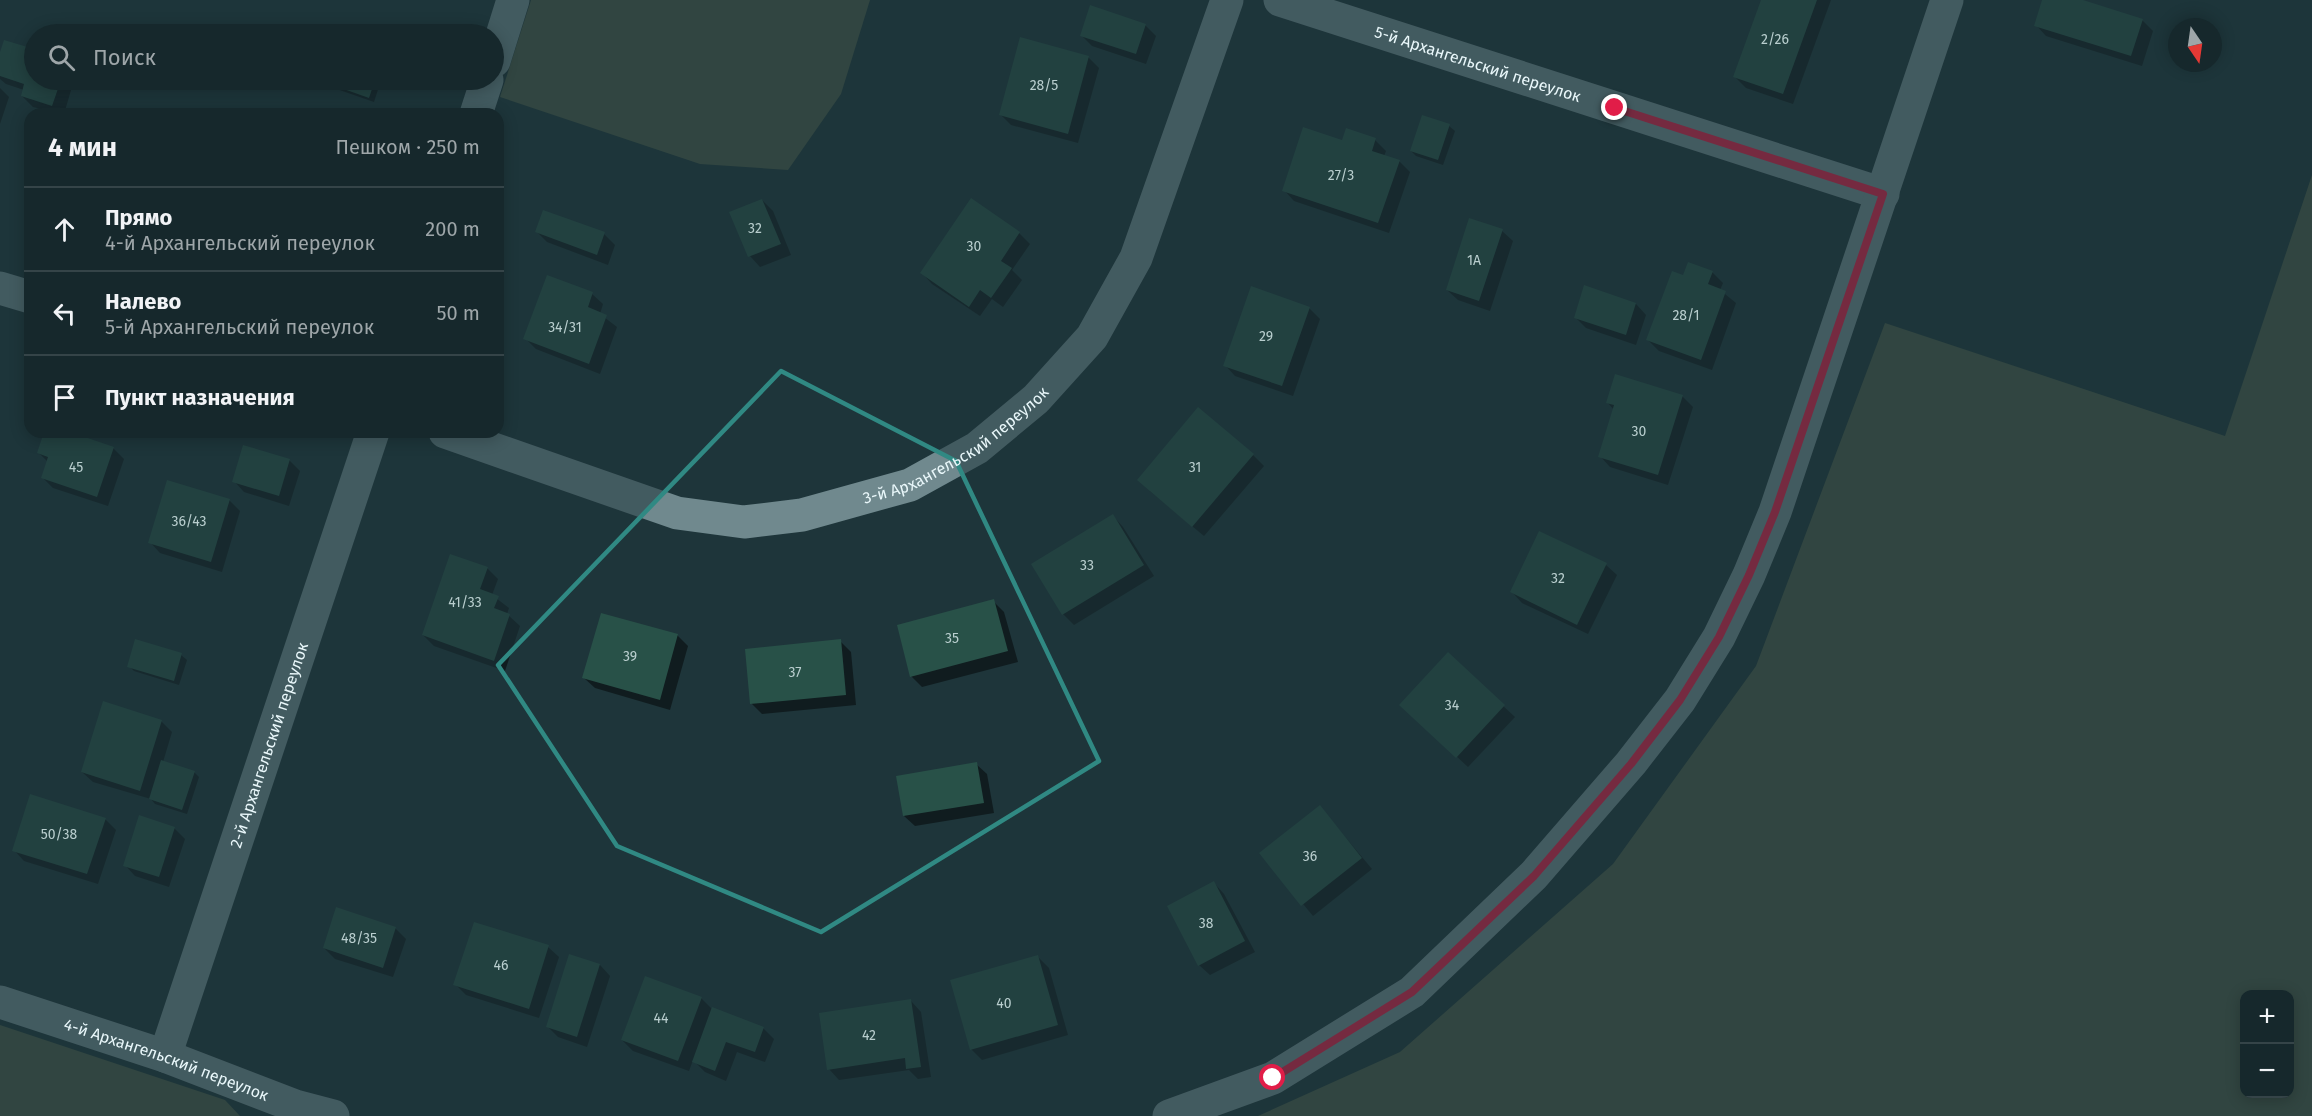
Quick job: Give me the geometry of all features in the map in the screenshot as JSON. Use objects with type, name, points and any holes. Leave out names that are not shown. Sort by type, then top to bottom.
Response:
[{"type":"street","points":[[504,29],[513,0]]},
{"type":"street","name":"3-й Архангельский переулок","points":[[462,438],[677,513],[744,522],[802,515],[910,485],[977,448],[1036,399],[1092,337],[1136,258],[1227,0]]},
{"type":"street","name":"5-й Архангельский переулок","points":[[1280,0],[1883,194]]},
{"type":"street","points":[[1169,1116],[1273,1078],[1412,992],[1534,876],[1631,764],[1680,700],[1719,637],[1749,575],[1775,512],[1947,0]]},
{"type":"street","points":[[478,108],[484,90]]},
{"type":"street","points":[[0,288],[24,295]]},
{"type":"street","name":"2-й Архангельский переулок","points":[[165,1056],[371,438]]},
{"type":"street","name":"4-й Архангельский переулок","points":[[0,1002],[165,1056],[293,1111],[333,1116]]},
{"type":"highlighted area","points":[[781,371],[956,461],[1099,761],[821,932],[617,846],[498,665]]},
{"type":"green space","points":[[531,0],[870,0],[841,94],[788,170],[700,164],[500,97]]},
{"type":"green space","points":[[2312,175],[2312,1116],[1258,1116],[1400,1052],[1613,864],[1756,666],[1885,323],[2225,436]]},
{"type":"green space","points":[[0,1025],[225,1100],[240,1116],[0,1116]]},
{"type":"building","points":[[1761,0],[1817,0],[1783,94],[1733,77]]},
{"type":"building","points":[[2042,0],[2083,0],[2143,19],[2131,56],[2034,26]]},
{"type":"building","points":[[1090,5],[1146,24],[1136,54],[1080,36]]},
{"type":"building","points":[[1020,37],[1089,56],[1068,134],[999,115]]},
{"type":"building","points":[[4,40],[24,46],[24,84],[0,76],[0,52]]},
{"type":"building","points":[[24,84],[24,90],[58,90],[52,106],[21,96]]},
{"type":"building","points":[[346,90],[372,90],[369,98]]},
{"type":"building","points":[[1422,115],[1450,124],[1438,160],[1410,151]]},
{"type":"building","points":[[1303,127],[1342,140],[1346,128],[1376,138],[1372,151],[1400,160],[1378,223],[1282,191]]},
{"type":"building","points":[[971,198],[1020,232],[1001,261],[1012,268],[991,298],[980,290],[969,307],[920,273]]},
{"type":"building","points":[[762,199],[781,244],[748,257],[729,212]]},
{"type":"building","points":[[543,210],[605,232],[597,255],[535,232]]},
{"type":"building","points":[[1469,218],[1503,229],[1479,301],[1446,290]]},
{"type":"building","points":[[1688,262],[1713,271],[1708,284],[1726,291],[1701,360],[1646,340],[1672,271],[1683,275]]},
{"type":"building","points":[[547,275],[593,292],[588,307],[607,315],[589,364],[523,339]]},
{"type":"building","points":[[1584,285],[1636,303],[1626,335],[1574,318]]},
{"type":"building","points":[[1251,286],[1310,307],[1282,386],[1223,366]]},
{"type":"building","points":[[1615,374],[1683,395],[1658,475],[1598,457],[1614,405],[1606,403]]},
{"type":"building","points":[[1198,407],[1254,454],[1192,527],[1137,480]]},
{"type":"building","points":[[42,438],[88,438],[114,447],[97,497],[41,478],[48,457],[37,453]]},
{"type":"building","points":[[243,445],[290,459],[279,496],[232,482]]},
{"type":"building","points":[[167,480],[230,499],[211,562],[148,543]]},
{"type":"building","points":[[1113,514],[1144,565],[1062,615],[1031,564]]},
{"type":"building","points":[[1539,531],[1607,563],[1577,625],[1510,592]]},
{"type":"building","points":[[450,554],[488,567],[480,589],[499,596],[494,608],[510,614],[494,661],[422,635]]},
{"type":"building","points":[[994,599],[1008,651],[910,677],[897,625]]},
{"type":"building","points":[[601,613],[678,634],[660,700],[582,678]]},
{"type":"building","points":[[135,639],[182,653],[174,681],[127,667]]},
{"type":"building","points":[[841,639],[846,695],[750,704],[745,649]]},
{"type":"building","points":[[1448,652],[1505,705],[1456,758],[1399,705]]},
{"type":"building","points":[[103,701],[162,720],[140,791],[81,772]]},
{"type":"building","points":[[161,760],[195,771],[182,810],[149,799]]},
{"type":"building","points":[[977,762],[984,803],[903,816],[896,776]]},
{"type":"building","points":[[30,794],[106,818],[87,874],[12,851]]},
{"type":"building","points":[[1320,805],[1362,858],[1301,906],[1259,853]]},
{"type":"building","points":[[139,815],[175,827],[159,877],[123,866]]},
{"type":"building","points":[[1214,881],[1245,941],[1198,966],[1167,906]]},
{"type":"building","points":[[336,907],[396,927],[383,968],[323,948]]},
{"type":"building","points":[[474,922],[549,945],[529,1009],[453,985]]},
{"type":"building","points":[[569,954],[600,964],[577,1037],[546,1027]]},
{"type":"building","points":[[1038,955],[1058,1025],[970,1050],[950,980]]},
{"type":"building","points":[[645,976],[702,997],[678,1061],[621,1040]]},
{"type":"building","points":[[911,999],[921,1067],[906,1069],[905,1058],[827,1070],[819,1013]]},
{"type":"building","points":[[712,1007],[764,1027],[755,1052],[726,1042],[715,1071],[692,1062]]},
{"type":"route","points":[[1273,1078],[1412,992],[1534,876],[1631,764],[1680,700],[1719,637],[1749,575],[1775,512],[1883,194],[1615,108]]}]
